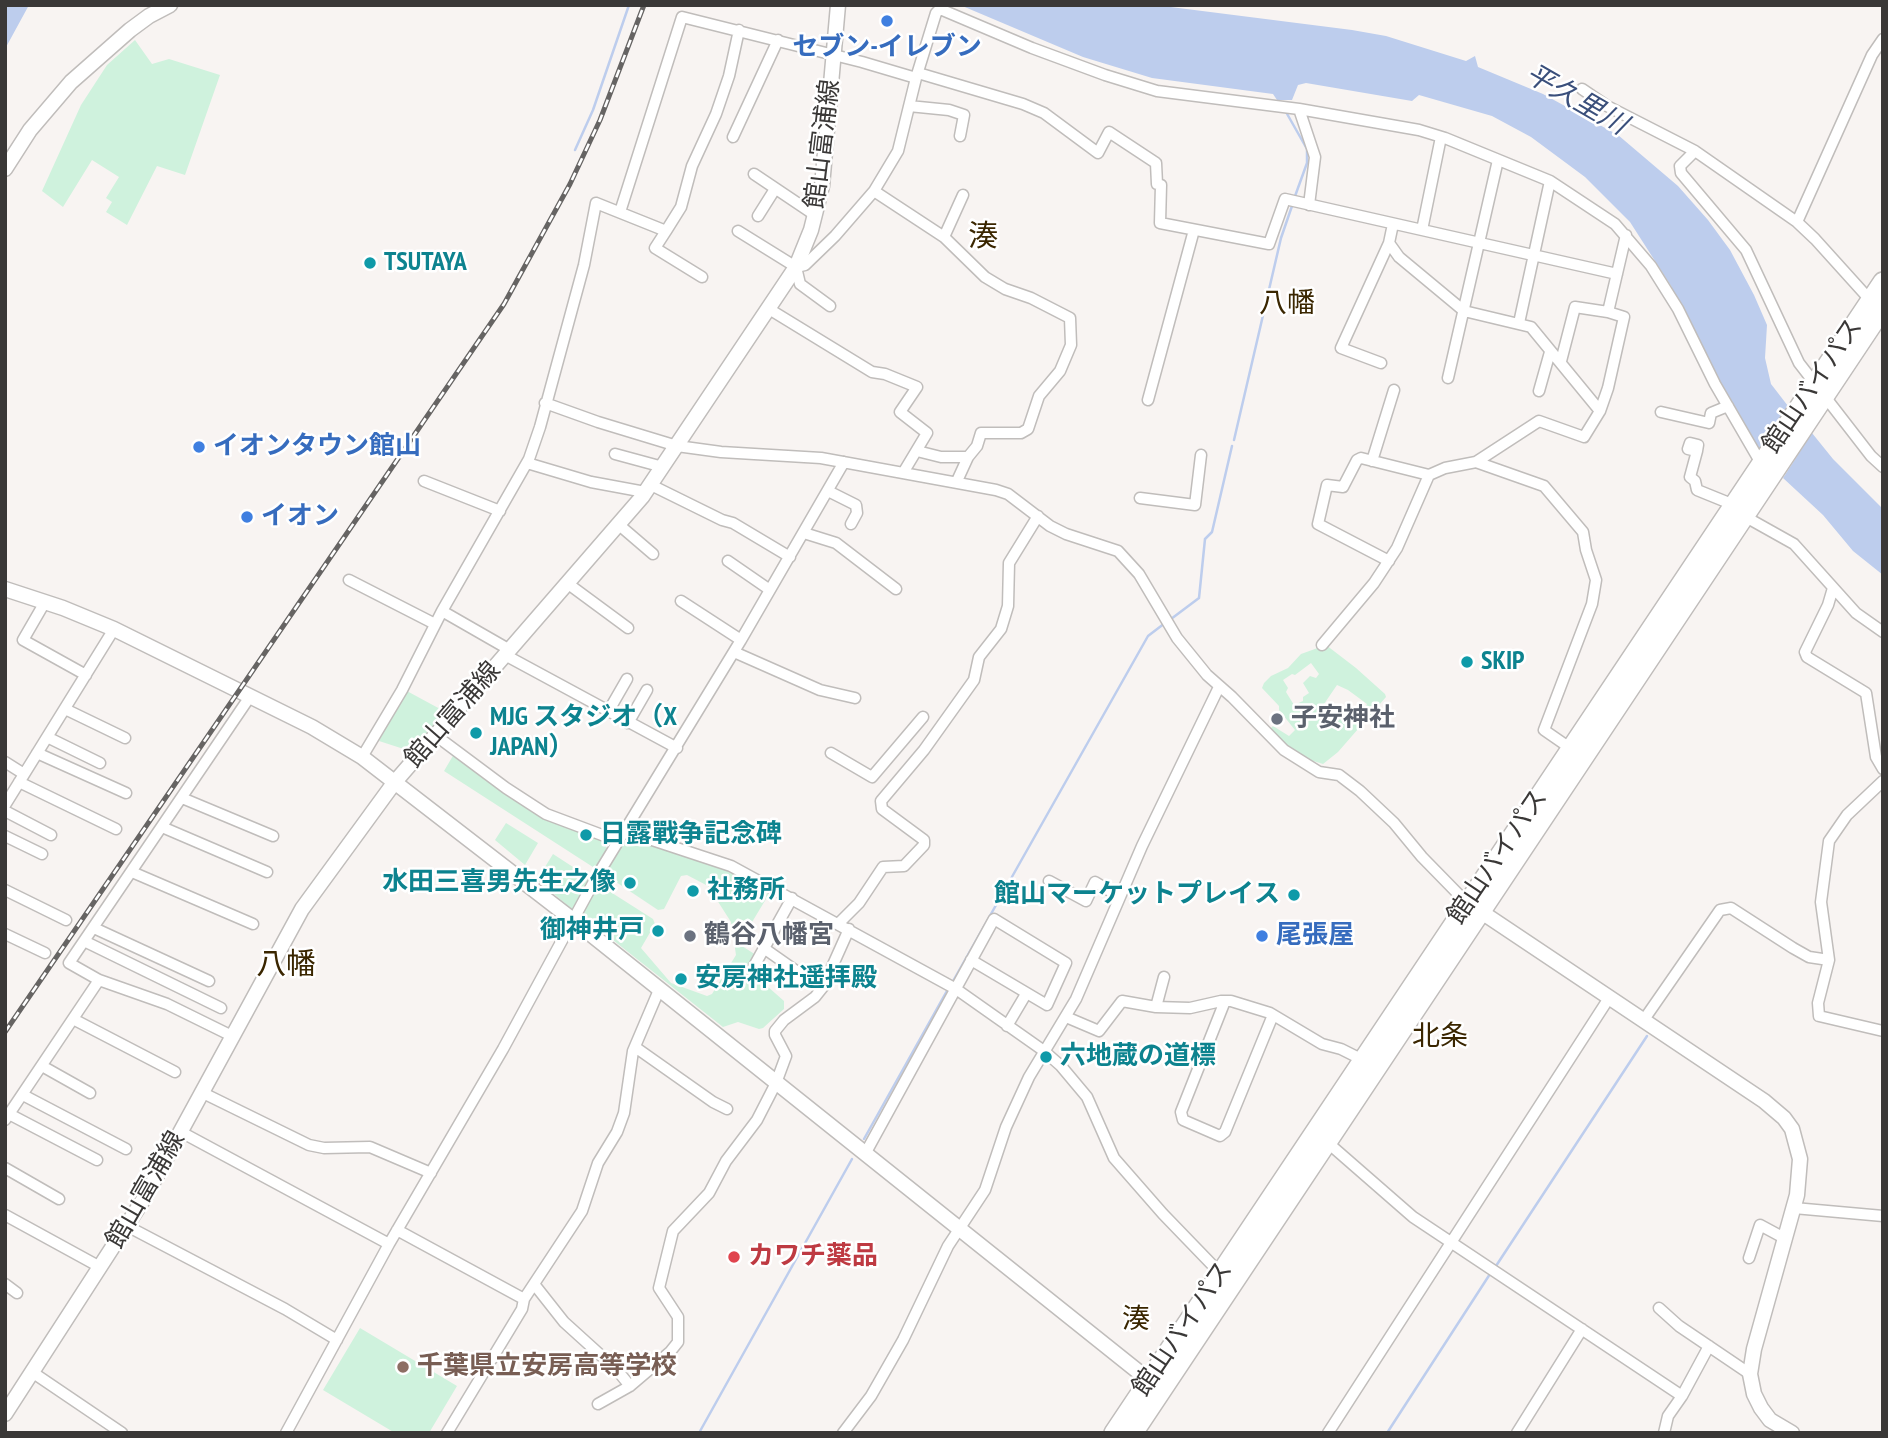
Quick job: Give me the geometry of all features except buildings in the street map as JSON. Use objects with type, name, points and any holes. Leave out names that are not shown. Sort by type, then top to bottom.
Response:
[{"type":"highway","name":"館山バイパス","points":[[1133,1433],[1155,1385],[1220,1273],[1363,1060],[1474,907],[1877,305],[1883,282]]},
{"type":"highway","name":"館山バイパス","points":[[1114,1433],[1155,1385],[1327,1142],[1570,748],[1739,510]]},
{"type":"street","points":[[5,170],[30,130],[71,82],[130,30],[170,5]]},
{"type":"street","name":"館山富浦線","points":[[5,1414],[127,1226],[302,909],[394,783],[648,489],[796,267],[815,215],[825,161],[838,5]]},
{"type":"street","points":[[738,231],[796,267],[805,265],[835,236],[874,191],[898,151],[917,75],[936,13],[940,9],[1045,53],[1157,91],[1370,120],[1441,137],[1550,181],[1588,204],[1626,235],[1651,265],[1678,309],[1728,407],[1767,468]]},
{"type":"street","points":[[620,212],[682,17],[1023,104],[1044,113],[1098,153],[1109,132],[1156,163],[1157,184],[1161,185],[1160,223],[1269,244],[1285,199],[1617,274]]},
{"type":"street","points":[[702,277],[655,248],[681,207],[692,166],[716,114],[729,76],[739,30]]},
{"type":"street","points":[[1797,222],[1871,55],[1883,39]]},
{"type":"street","points":[[733,137],[778,40]]},
{"type":"street","points":[[1582,89],[1607,106],[1695,152],[1797,222],[1877,305]]},
{"type":"street","points":[[909,106],[949,110],[964,115],[960,136]]},
{"type":"street","points":[[1296,109],[1315,157],[1309,205]]},
{"type":"street","points":[[1422,230],[1441,137]]},
{"type":"street","points":[[1695,152],[1680,166],[1681,173],[1746,250],[1793,352],[1818,392],[1883,467]]},
{"type":"street","points":[[1448,378],[1498,160]]},
{"type":"street","points":[[754,174],[815,215]]},
{"type":"street","points":[[1519,323],[1550,181]]},
{"type":"street","points":[[758,216],[775,189]]},
{"type":"street","points":[[874,191],[944,237],[985,277],[1005,289],[1031,298],[1070,318],[1071,345],[1060,371],[1039,396],[1028,429],[1021,433],[981,433],[977,446],[968,457],[957,481]]},
{"type":"street","points":[[944,237],[963,195]]},
{"type":"street","points":[[362,757],[527,463],[540,427],[584,265],[596,203],[666,231]]},
{"type":"street","points":[[1381,363],[1341,348],[1389,243],[1393,224]]},
{"type":"street","points":[[1148,400],[1194,230]]},
{"type":"street","points":[[1608,312],[1626,235]]},
{"type":"street","points":[[1389,243],[1399,257],[1464,311],[1531,327],[1600,411]]},
{"type":"street","points":[[796,267],[800,284],[830,306]]},
{"type":"street","points":[[1389,561],[1318,524],[1327,485],[1343,487],[1357,460],[1361,458],[1429,475],[1445,468],[1476,463],[1539,421],[1584,437],[1600,411],[1608,388],[1624,317],[1575,307],[1561,361]]},
{"type":"street","points":[[769,309],[872,372],[885,374],[917,387],[900,412],[927,433],[903,473]]},
{"type":"street","points":[[1539,391],[1550,352]]},
{"type":"street","points":[[1372,461],[1394,390]]},
{"type":"street","points":[[545,403],[677,446],[721,452],[821,458],[957,481],[1008,494],[1050,526],[1118,551],[1135,568],[1186,651],[1284,750],[1319,772],[1339,775],[1360,791],[1474,907],[1750,1091],[1784,1118],[1792,1129],[1799,1151],[1800,1181],[1754,1349],[1750,1374],[1754,1394],[1761,1408],[1770,1420],[1792,1433]]},
{"type":"street","points":[[1661,412],[1709,423],[1711,413],[1728,407]]},
{"type":"street","points":[[917,451],[941,457],[968,457]]},
{"type":"street","points":[[1696,451],[1690,477],[1695,481],[1697,490],[1739,510],[1794,544],[1856,613],[1883,632]]},
{"type":"street","points":[[615,454],[663,467]]},
{"type":"street","points":[[1140,498],[1195,505],[1201,455]]},
{"type":"street","points":[[286,1433],[389,1244],[503,1049],[573,920],[844,462]]},
{"type":"street","points":[[527,463],[591,482],[648,489],[733,523],[790,557]]},
{"type":"street","points":[[1476,463],[1544,486],[1583,532],[1596,580],[1592,604],[1544,730],[1570,748]]},
{"type":"street","points":[[1322,645],[1389,561],[1429,475]]},
{"type":"street","points":[[424,481],[499,511]]},
{"type":"street","points":[[828,491],[856,505],[857,513],[851,524]]},
{"type":"street","points":[[598,1405],[630,1386],[678,1342],[678,1317],[659,1288],[673,1231],[709,1193],[726,1161],[757,1120],[776,1083],[786,1056],[775,1031],[823,987],[844,926],[883,867],[904,866],[924,845],[924,840],[882,808],[881,801],[924,750],[974,680],[979,657],[1001,629],[1008,606],[1009,563],[1038,516]]},
{"type":"street","points":[[618,524],[653,554]]},
{"type":"street","points":[[804,533],[836,544],[895,589]]},
{"type":"street","points":[[728,561],[770,590]]},
{"type":"street","points":[[349,580],[435,624]]},
{"type":"street","points":[[567,583],[628,628]]},
{"type":"street","points":[[1833,588],[1828,605],[1805,652],[1807,657],[1866,693],[1875,757],[1883,769]]},
{"type":"street","points":[[5,589],[114,629],[312,727],[362,757],[573,920],[1155,1385]]},
{"type":"street","points":[[681,601],[741,640]]},
{"type":"street","points":[[46,602],[23,640],[86,675]]},
{"type":"street","points":[[442,611],[608,712],[677,748]]},
{"type":"street","points":[[5,805],[114,629]]},
{"type":"street","points":[[734,652],[820,690],[855,698]]},
{"type":"street","points":[[608,712],[626,679]]},
{"type":"street","points":[[844,1433],[871,1396],[904,1340],[948,1246],[985,1190],[1006,1127],[1044,1051],[1066,1017],[1142,846],[1219,687]]},
{"type":"street","points":[[628,723],[647,690]]},
{"type":"street","points":[[232,1036],[167,1004],[99,980],[69,963],[250,698]]},
{"type":"street","points":[[65,709],[125,737]]},
{"type":"street","points":[[831,753],[872,777],[922,717]]},
{"type":"street","points":[[435,735],[546,814],[731,866],[952,987],[1044,1051],[1061,1066],[1087,1097],[1114,1158],[1220,1273]]},
{"type":"street","points":[[47,737],[100,764]]},
{"type":"street","points":[[37,753],[126,793]]},
{"type":"street","points":[[5,762],[22,778],[116,829]]},
{"type":"street","points":[[1883,781],[1844,818],[1829,841],[1821,902],[1829,960],[1818,1003],[1819,1016],[1883,1031]]},
{"type":"street","points":[[181,798],[273,836]]},
{"type":"street","points":[[5,811],[51,835]]},
{"type":"street","points":[[162,827],[267,872]]},
{"type":"street","points":[[5,836],[42,854]]},
{"type":"street","points":[[132,872],[253,924]]},
{"type":"street","points":[[1049,881],[1086,901],[1095,883],[1120,897]]},
{"type":"street","points":[[5,890],[66,920]]},
{"type":"street","points":[[753,968],[792,898]]},
{"type":"street","points":[[1643,1021],[1720,910],[1731,908],[1809,957],[1829,960]]},
{"type":"street","points":[[865,1154],[952,987],[971,960],[993,919],[1066,963],[1047,1005],[971,960]]},
{"type":"street","points":[[94,928],[209,981]]},
{"type":"street","points":[[5,934],[45,953]]},
{"type":"street","points":[[84,941],[221,1008]]},
{"type":"street","points":[[765,949],[802,975],[795,983]]},
{"type":"street","points":[[1156,1007],[1164,977]]},
{"type":"street","points":[[97,1160],[49,1133],[7,1117],[99,980]]},
{"type":"street","points":[[447,1433],[522,1309],[524,1299],[582,1211],[598,1163],[617,1132],[624,1113],[635,1047],[659,990]]},
{"type":"street","points":[[1007,1026],[1026,994]]},
{"type":"street","points":[[1328,1433],[1609,998]]},
{"type":"street","points":[[1066,1017],[1099,1031],[1122,1001],[1156,1007],[1190,1008],[1225,1001],[1273,1015],[1322,1044],[1341,1049],[1363,1060]]},
{"type":"street","points":[[1225,1001],[1181,1112],[1183,1120],[1220,1136],[1225,1132],[1273,1015]]},
{"type":"street","points":[[74,1019],[175,1072]]},
{"type":"street","points":[[635,1047],[727,1109]]},
{"type":"street","points":[[42,1066],[90,1093]]},
{"type":"street","points":[[201,1092],[309,1145],[324,1148],[370,1147],[431,1172]]},
{"type":"street","points":[[23,1095],[127,1149]]},
{"type":"street","points":[[181,1132],[389,1244]]},
{"type":"street","points":[[1327,1142],[1413,1217],[1682,1396]]},
{"type":"street","points":[[5,1168],[59,1199]]},
{"type":"street","points":[[1794,1208],[1883,1216]]},
{"type":"street","points":[[5,1215],[100,1267]]},
{"type":"street","points":[[127,1226],[285,1309],[337,1340]]},
{"type":"street","points":[[1749,1258],[1760,1226],[1786,1238]]},
{"type":"street","points":[[397,1230],[524,1299]]},
{"type":"street","points":[[5,1284],[17,1293]]},
{"type":"street","points":[[534,1284],[564,1322],[617,1370],[630,1386]]},
{"type":"street","points":[[1659,1308],[1679,1326],[1750,1374]]},
{"type":"street","points":[[1517,1433],[1582,1329]]},
{"type":"street","points":[[1664,1433],[1668,1416],[1709,1346]]},
{"type":"street","points":[[32,1372],[122,1433]]},
{"type":"green space","points":[[135,40],[152,64],[169,59],[220,75],[185,175],[157,166],[127,225],[106,212],[112,202],[106,198],[119,177],[92,160],[63,207],[42,191],[81,105],[107,65]]},
{"type":"green space","points":[[1326,645],[1356,668],[1386,697],[1338,752],[1323,764],[1310,760],[1282,744],[1269,730],[1273,726],[1289,736],[1295,730],[1279,710],[1279,706],[1262,688],[1271,676],[1288,668],[1301,654]],"holes":[[[1311,663],[1319,674],[1316,678],[1310,676],[1303,683],[1309,693],[1303,697],[1303,701],[1294,705],[1283,680]],[[1337,685],[1367,704],[1360,719],[1349,727],[1324,704]]]},
{"type":"green space","points":[[405,690],[442,710],[436,717],[441,720],[413,752],[379,741]]},
{"type":"green space","points":[[454,754],[503,792],[605,840],[607,851],[596,869],[444,771]]},
{"type":"green space","points":[[506,823],[538,843],[525,865],[495,840]]},
{"type":"green space","points":[[638,838],[729,868],[768,889],[769,894],[740,942],[756,955],[751,972],[784,1001],[784,1009],[763,1028],[738,1022],[723,1027],[580,914],[598,884],[653,919],[655,924],[641,948],[671,983],[707,996],[712,994],[736,955],[731,922],[708,886],[687,875],[681,876],[664,909],[658,910],[604,874],[623,840]]},
{"type":"green space","points":[[553,854],[590,878],[572,909],[537,880]]},
{"type":"green space","points":[[360,1328],[457,1386],[429,1433],[395,1433],[323,1390]]},
{"type":"water","points":[[5,5],[29,5],[5,49]]},
{"type":"water","points":[[960,5],[1155,5],[1386,36],[1466,61],[1475,56],[1478,67],[1543,94],[1618,135],[1678,186],[1730,250],[1754,295],[1767,325],[1765,358],[1771,384],[1788,406],[1759,449],[1715,376],[1671,286],[1630,222],[1585,177],[1531,137],[1492,116],[1419,95],[1412,101],[1306,83],[1298,85],[1292,100],[1277,100],[1273,94],[1152,78],[1083,57]]},
{"type":"water","points":[[1812,433],[1833,459],[1883,509],[1883,575],[1853,551],[1823,515],[1783,478]]},
{"type":"waterway","points":[[575,150],[593,110],[629,5]]},
{"type":"waterway","points":[[1286,112],[1307,149],[1307,163],[1294,199]]},
{"type":"waterway","points":[[1234,440],[1281,238],[1292,206]]},
{"type":"waterway","points":[[1171,619],[1199,598],[1205,539],[1212,532],[1232,446]]},
{"type":"waterway","points":[[952,983],[1148,636],[1165,623]]},
{"type":"waterway","points":[[864,1139],[948,989]]},
{"type":"waterway","points":[[1494,1269],[1647,1036]]},
{"type":"waterway","points":[[699,1433],[852,1159]]},
{"type":"waterway","points":[[1387,1433],[1490,1274]]},
{"type":"railway","points":[[5,1032],[504,304],[570,184],[600,120],[644,5]]},
{"type":"place","name":"セブン-イレブン","points":[[887,21]]},
{"type":"place","name":"TSUTAYA","points":[[370,263]]},
{"type":"place","name":"イオンタウン館山","points":[[199,447]]},
{"type":"place","name":"イオン","points":[[247,517]]},
{"type":"place","name":"SKIP","points":[[1467,662]]},
{"type":"place","name":"子安神社","points":[[1277,719]]},
{"type":"place","name":"MJG スタジオ（X JAPAN）","points":[[476,733]]},
{"type":"place","name":"日露戰争記念碑","points":[[586,835]]},
{"type":"place","name":"水田三喜男先生之像","points":[[630,883]]},
{"type":"place","name":"社務所","points":[[693,891]]},
{"type":"place","name":"館山マーケットプレイス","points":[[1294,895]]},
{"type":"place","name":"御神井戸","points":[[658,931]]},
{"type":"place","name":"鶴谷八幡宮","points":[[690,936]]},
{"type":"place","name":"尾張屋","points":[[1262,936]]},
{"type":"place","name":"安房神社遥拝殿","points":[[681,979]]},
{"type":"place","name":"六地蔵の道標","points":[[1046,1057]]},
{"type":"place","name":"カワチ薬品","points":[[734,1257]]},
{"type":"place","name":"千葉県立安房高等学校","points":[[403,1367]]},
{"type":"district","name":"湊","points":[[983,237]]},
{"type":"district","name":"八幡","points":[[1287,304]]},
{"type":"district","name":"八幡","points":[[286,965]]},
{"type":"district","name":"北条","points":[[1440,1037]]},
{"type":"district","name":"湊","points":[[1136,1320]]},
{"type":"water label","name":"平久里川","points":[[1576,100]]}]
